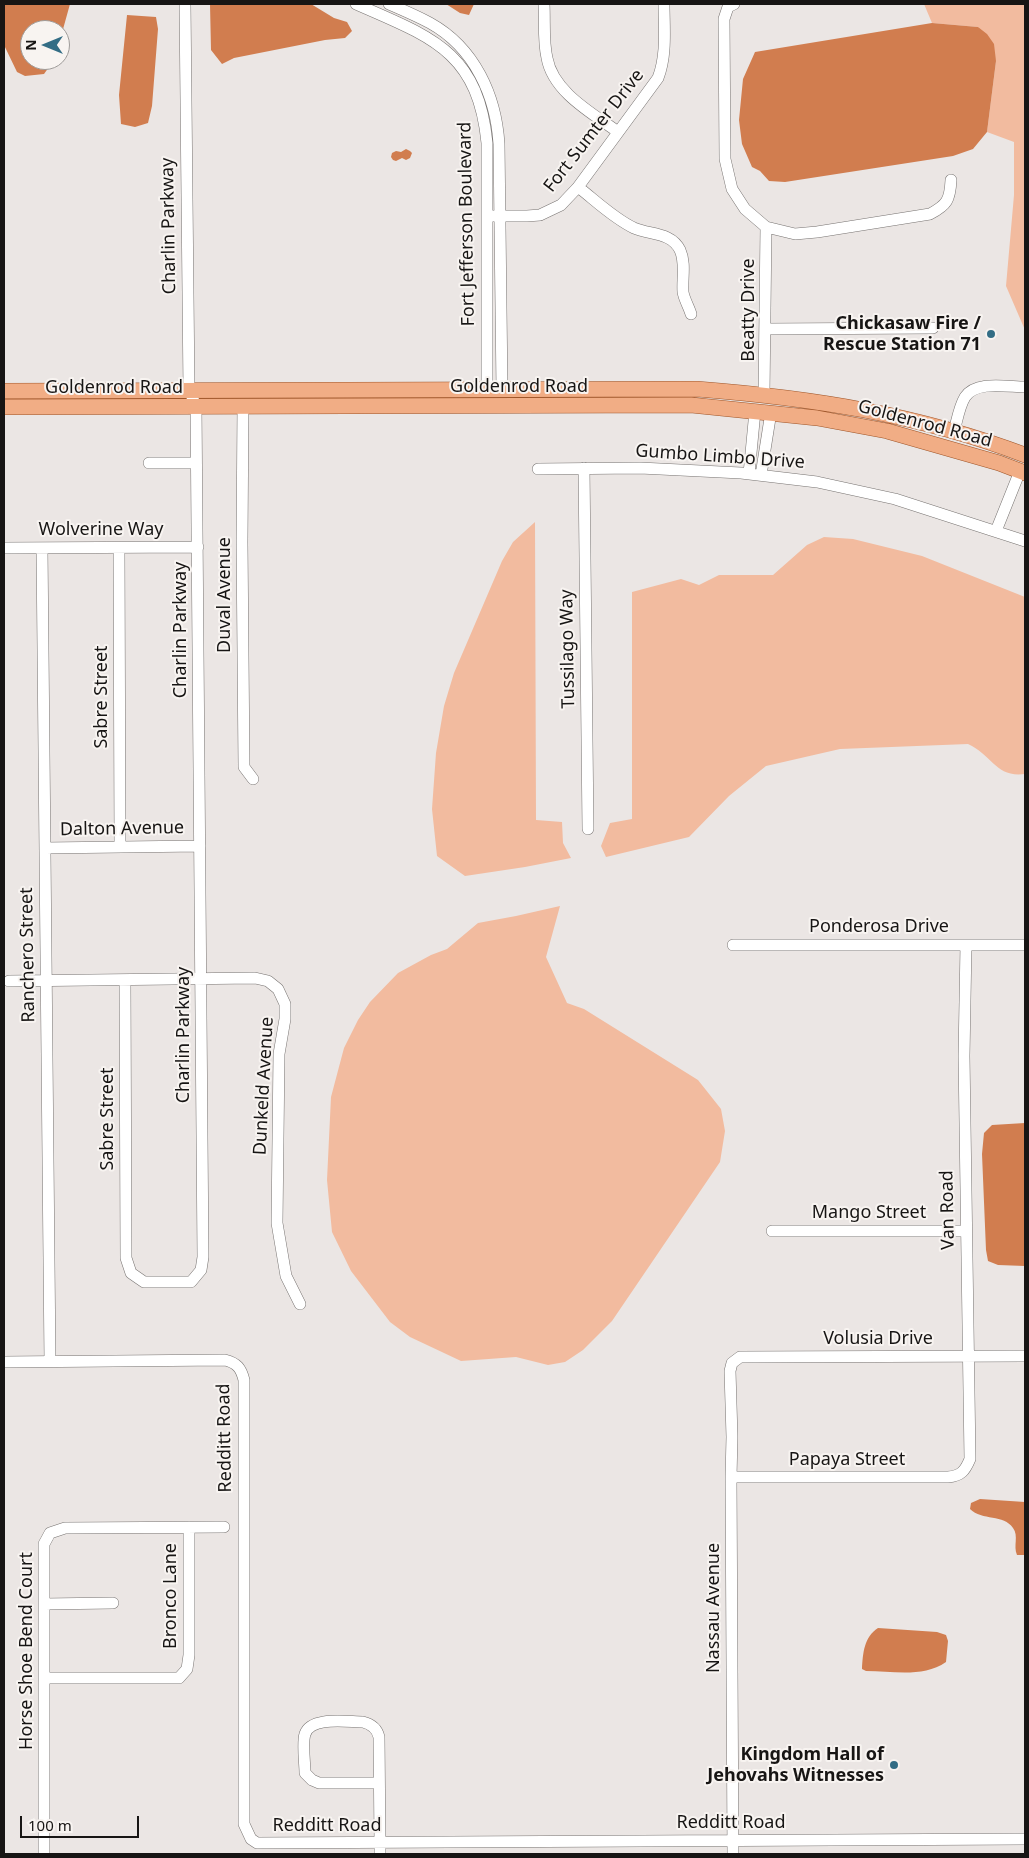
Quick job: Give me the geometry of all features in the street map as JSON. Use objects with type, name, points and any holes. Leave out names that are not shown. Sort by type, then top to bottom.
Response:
[{"type":"main road","points":[[495,406],[501,399],[508,396],[618,396],[645,388]]},
{"type":"main road","points":[[460,406],[489,400],[497,396],[494,389]]},
{"type":"main road","name":"Goldenrod Road","points":[[4,391],[697,389],[764,394],[810,400],[888,414],[954,431],[1025,455]]},
{"type":"main road","name":"Goldenrod Road","points":[[4,407],[691,405],[771,412],[887,430],[1023,472]]},
{"type":"street","name":"Charlin Parkway","points":[[126,1258],[131,1273],[144,1282],[191,1282],[201,1270],[203,1257],[196,406],[188,390],[185,4]]},
{"type":"street","name":"Fort Jefferson Boulevard","points":[[356,4],[418,31],[446,50],[462,68],[478,96],[485,124],[487,143],[486,216],[494,389]]},
{"type":"street","name":"Fort Jefferson Boulevard","points":[[389,4],[432,24],[459,45],[471,59],[482,78],[494,107],[498,124],[500,216],[494,389]]},
{"type":"street","points":[[544,4],[545,45],[551,73],[565,92],[618,132]]},
{"type":"street","name":"Fort Sumter Drive","points":[[486,216],[528,216],[551,211],[561,205],[578,187],[653,87],[663,67],[664,4]]},
{"type":"street","points":[[734,4],[728,7],[724,20],[725,159],[732,189],[745,209],[766,227],[795,234],[930,214],[943,207],[950,195],[951,180]]},
{"type":"street","points":[[578,187],[624,222],[643,231],[664,236],[677,245],[683,261],[683,294],[691,314]]},
{"type":"street","name":"Beatty Drive","points":[[764,394],[766,227]]},
{"type":"street","points":[[766,328],[933,328]]},
{"type":"street","points":[[954,431],[964,398],[969,392],[984,386],[1025,386]]},
{"type":"street","name":"Duval Avenue","points":[[243,406],[244,767],[253,779]]},
{"type":"street","points":[[749,474],[755,411]]},
{"type":"street","points":[[761,475],[771,412]]},
{"type":"street","points":[[752,448],[766,449]]},
{"type":"street","points":[[149,463],[196,462]]},
{"type":"street","name":"Gumbo Limbo Drive","points":[[538,468],[640,468],[749,474],[817,482],[896,499],[1025,541]]},
{"type":"street","name":"Tussilago Way","points":[[584,468],[588,829]]},
{"type":"street","points":[[996,531],[1023,472]]},
{"type":"street","name":"Wolverine Way","points":[[4,548],[198,547]]},
{"type":"street","name":"Ranchero Street","points":[[42,548],[50,1361]]},
{"type":"street","name":"Sabre Street","points":[[119,548],[120,847]]},
{"type":"street","name":"Dalton Avenue","points":[[45,848],[200,846]]},
{"type":"street","name":"Ponderosa Drive","points":[[733,945],[1025,945]]},
{"type":"street","name":"Van Road","points":[[962,1473],[970,1459],[964,1066],[966,945]]},
{"type":"street","name":"Dunkeld Avenue","points":[[9,981],[256,978],[268,981],[278,989],[285,1004],[285,1020],[279,1054],[277,1223],[286,1276],[300,1304]]},
{"type":"street","name":"Sabre Street","points":[[125,980],[126,1258]]},
{"type":"street","name":"Mango Street","points":[[772,1231],[966,1231]]},
{"type":"street","name":"Volusia Drive","points":[[732,1363],[740,1357],[1025,1356]]},
{"type":"street","name":"Redditt Road","points":[[4,1362],[225,1360],[238,1366],[244,1380],[244,1824],[246,1833],[257,1843],[380,1849],[733,1841],[1025,1840]]},
{"type":"street","name":"Nassau Avenue","points":[[732,1363],[730,1371],[732,1436],[733,1854]]},
{"type":"street","name":"Papaya Street","points":[[731,1477],[948,1477],[962,1473]]},
{"type":"street","name":"Bronco Lane","points":[[44,1678],[178,1678],[187,1669],[190,1655],[188,1527]]},
{"type":"street","name":"Horse Shoe Bend Court","points":[[44,1854],[44,1544],[50,1533],[66,1528],[224,1527]]},
{"type":"street","points":[[44,1604],[113,1603]]},
{"type":"street","points":[[380,1783],[319,1783],[312,1780],[305,1773],[304,1735],[309,1727],[317,1722],[363,1722],[369,1724],[377,1731],[379,1737],[380,1783],[380,1849]]},
{"type":"shaded area","points":[[4,4],[70,4],[66,20],[20,20],[20,70],[47,70],[44,74],[25,76],[17,72],[4,45]]},
{"type":"shaded area","points":[[210,4],[311,4],[334,18],[347,22],[352,31],[345,38],[325,40],[234,58],[222,64],[211,50]]},
{"type":"shaded area","points":[[446,4],[474,4],[469,15],[460,13]]},
{"type":"shaded area","points":[[924,4],[1025,4],[1025,330],[1006,286],[1014,195],[1014,142],[987,132],[996,61],[978,27],[932,23]]},
{"type":"shaded area","points":[[127,15],[156,17],[158,29],[152,106],[148,123],[135,127],[121,124],[119,95]]},
{"type":"shaded area","points":[[932,23],[978,27],[987,34],[994,44],[996,61],[987,132],[973,149],[953,156],[785,182],[769,181],[760,171],[752,167],[742,144],[739,120],[743,79],[755,52]]},
{"type":"shaded area","points":[[406,149],[412,153],[410,158],[406,160],[402,158],[396,161],[393,160],[391,157],[392,153],[396,151],[401,152]]},
{"type":"shaded area","points":[[535,522],[536,820],[562,822],[563,843],[571,858],[465,876],[437,856],[432,809],[436,753],[444,706],[454,673],[502,561],[513,542]]},
{"type":"shaded area","points":[[824,537],[853,539],[922,556],[1025,597],[1025,774],[1007,773],[968,744],[840,749],[766,766],[729,796],[689,837],[606,857],[601,846],[610,823],[632,819],[632,592],[681,579],[699,585],[719,575],[773,575],[807,545]]},
{"type":"shaded area","points":[[560,906],[546,957],[567,1003],[584,1009],[698,1080],[721,1109],[725,1131],[720,1162],[612,1321],[583,1350],[565,1362],[548,1365],[516,1357],[461,1361],[410,1337],[390,1322],[351,1271],[332,1232],[327,1180],[331,1097],[344,1048],[358,1020],[370,1002],[398,973],[431,955],[447,949],[478,923]]},
{"type":"shaded area","points":[[1025,1123],[1025,1266],[998,1265],[988,1261],[986,1250],[982,1154],[984,1133],[992,1125]]},
{"type":"shaded area","points":[[980,1499],[1025,1502],[1024,1555],[1017,1555],[1016,1534],[1009,1524],[999,1519],[975,1513],[970,1509],[971,1503]]},
{"type":"shaded area","points":[[878,1628],[937,1632],[946,1635],[948,1641],[946,1662],[937,1667],[918,1672],[866,1671],[862,1669],[867,1641]]},
{"type":"place","name":"Chickasaw Fire / Rescue Station 71","points":[[991,334]]},
{"type":"place","name":"Kingdom Hall of Jehovahs Witnesses","points":[[894,1765]]}]
